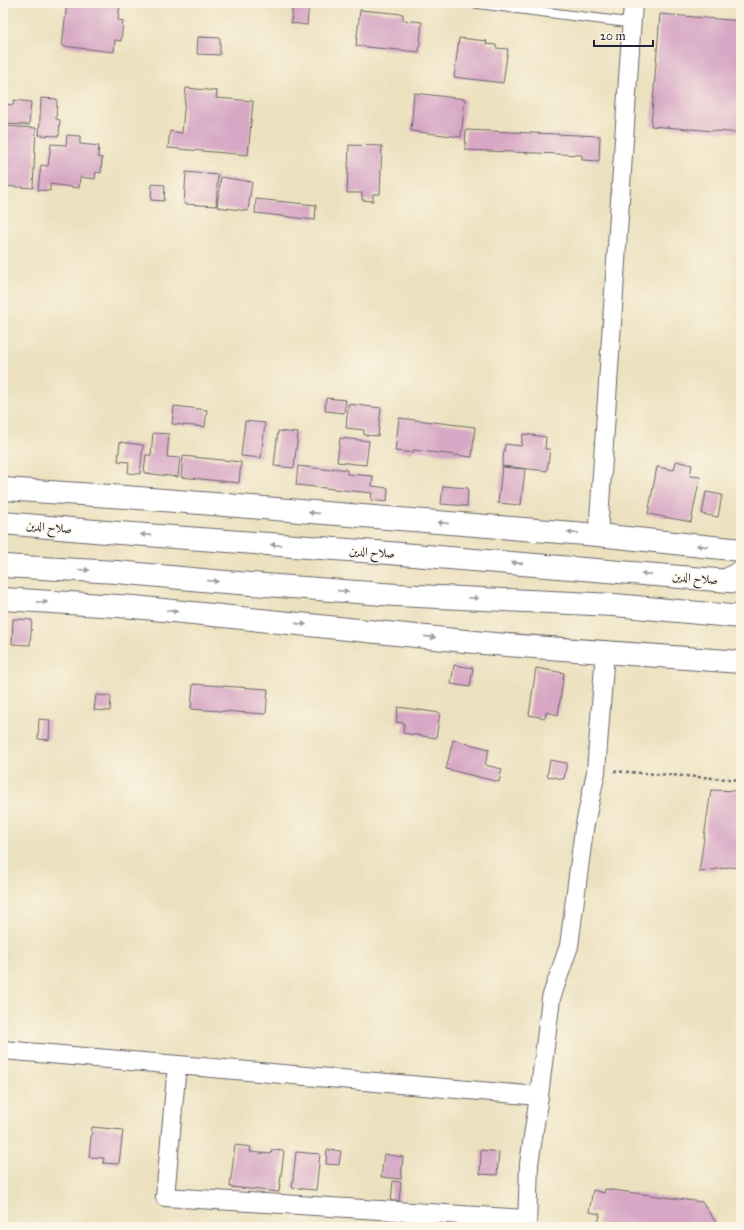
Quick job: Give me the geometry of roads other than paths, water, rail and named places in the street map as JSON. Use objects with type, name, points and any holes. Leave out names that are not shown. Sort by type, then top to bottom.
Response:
[{"type":"main road","points":[[3,489],[126,497],[598,535],[741,550]]},
{"type":"main road","name":"صلاح الدين","points":[[3,524],[732,581]]},
{"type":"main road","points":[[3,566],[117,572],[213,581],[396,594],[615,605],[741,617]]},
{"type":"main road","points":[[3,599],[134,607],[494,644],[741,662]]},
{"type":"street","points":[[598,535],[633,3]]},
{"type":"street","points":[[732,581],[741,569]]},
{"type":"street","points":[[177,1065],[166,1197],[527,1223],[529,1164],[540,1096],[551,998],[569,946],[584,829],[596,769],[605,652]]},
{"type":"street","points":[[3,1050],[540,1096]]},
{"type":"lane","points":[[474,3],[631,23]]}]
